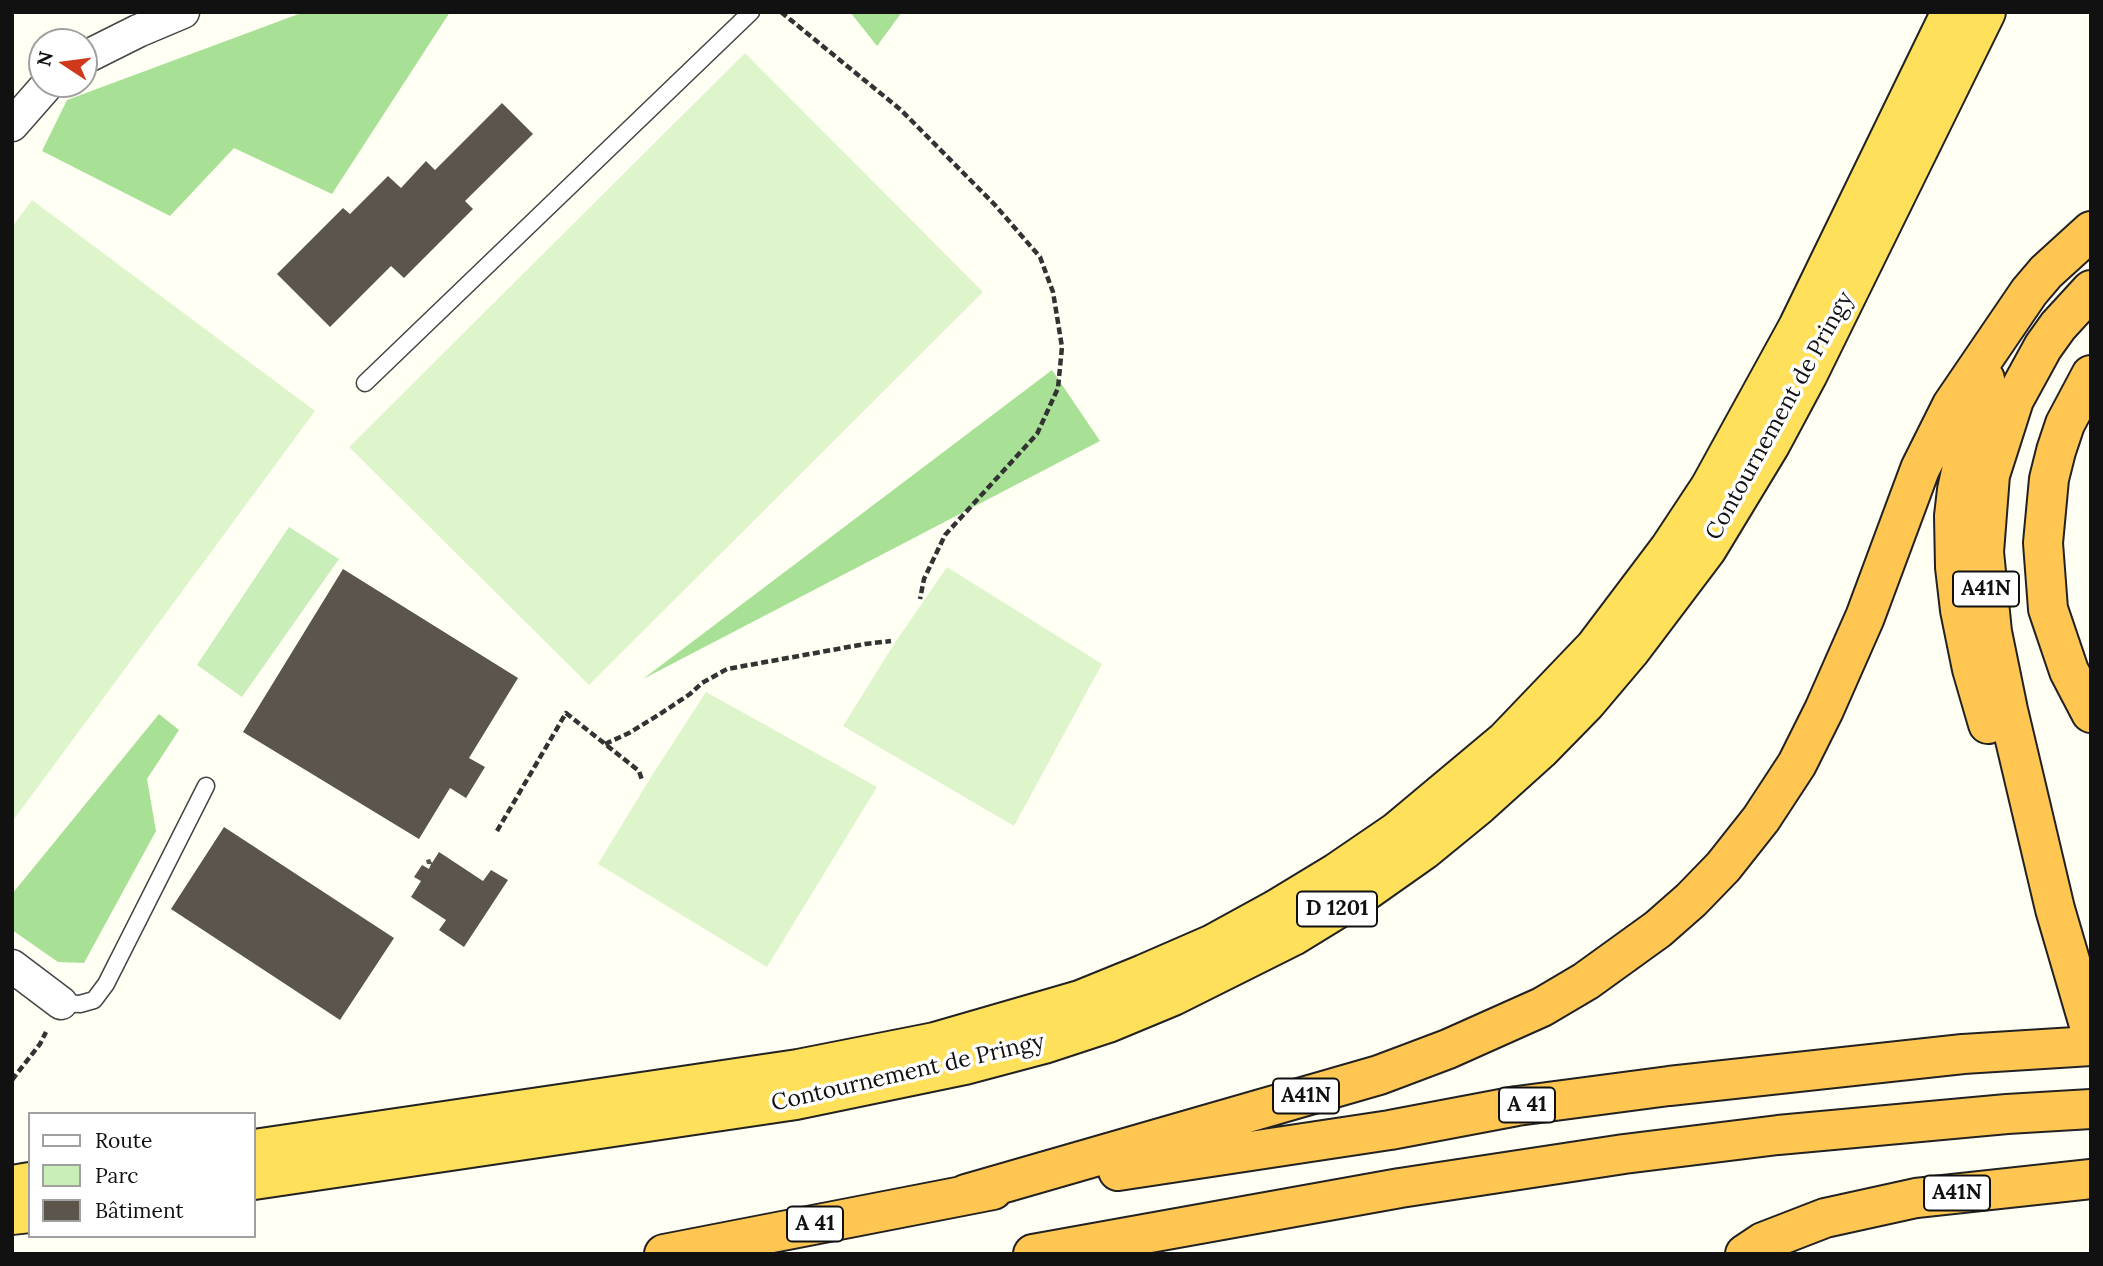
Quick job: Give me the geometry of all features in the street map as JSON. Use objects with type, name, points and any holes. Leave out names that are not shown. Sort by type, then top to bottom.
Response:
[{"type":"highway","name":"Contournement de Pringy","points":[[256,1149],[797,1069],[935,1042],[1080,1000],[1144,974],[1213,944],[1346,866],[1396,832],[1506,740],[1595,647],[1668,549],[1710,487],[1780,362],[1951,12]]},
{"type":"highway","name":"Contournement de Pringy","points":[[256,1180],[796,1100],[965,1065],[1108,1023],[1173,996],[1293,936],[1363,893],[1470,813],[1540,750],[1586,703],[1630,651],[1707,549],[1770,445],[1814,362],[1986,12]]},
{"type":"highway","points":[[2007,322],[2046,272],[2091,231]]},
{"type":"highway","name":"A41N","points":[[2091,290],[2058,326],[2025,376],[2005,423],[1990,475],[1985,518],[1985,574],[1992,632],[2008,710],[2055,909],[2091,1032]]},
{"type":"highway","name":"A41N","points":[[2007,322],[1980,394],[1967,442],[1954,516],[1955,567],[1960,610],[1972,669],[1996,752],[2055,909]]},
{"type":"highway","name":"A41N","points":[[966,1194],[1379,1074],[1448,1049],[1542,1007],[1586,981],[1658,929],[1723,867],[1761,819],[1797,764],[1865,617],[1920,469],[1952,405],[2007,322]]},
{"type":"highway","name":"A41N","points":[[2091,375],[2065,424],[2056,451],[2049,479],[2043,543],[2048,609],[2069,671],[2091,713]]},
{"type":"highway","name":"A 41","points":[[664,1254],[966,1194],[1390,1130],[1517,1106],[1950,1055],[2091,1046]]},
{"type":"highway","points":[[1033,1254],[1400,1188],[1624,1154],[1805,1132],[2091,1109]]},
{"type":"highway","name":"A41N","points":[[1745,1254],[1763,1242],[1825,1218],[1916,1198],[2091,1179]]},
{"type":"street","points":[[98,51],[183,12]]},
{"type":"street","points":[[12,125],[36,98]]},
{"type":"street","points":[[12,966],[61,1003]]},
{"type":"lane","points":[[365,383],[751,12]]},
{"type":"lane","points":[[61,1003],[80,1004],[94,1000],[106,984],[206,786]]},
{"type":"path","points":[[781,12],[901,110],[995,205],[1040,257],[1053,292],[1062,347],[1058,388],[1037,434],[945,535],[924,579],[920,599]]},
{"type":"path","points":[[605,744],[639,727],[727,669],[865,643],[891,641]]},
{"type":"path","points":[[497,831],[566,713],[639,771],[642,780]]},
{"type":"path","points":[[12,1080],[40,1044],[61,1003]]},
{"type":"green space","points":[[304,12],[450,12],[332,194],[234,148],[170,216],[42,151],[67,100],[98,98],[98,88]]},
{"type":"green space","points":[[850,12],[902,12],[877,46]]},
{"type":"green space","points":[[745,53],[983,292],[589,685],[349,447]]},
{"type":"green space","points":[[32,200],[315,411],[12,822],[12,227]]},
{"type":"green space","points":[[1052,370],[1100,441],[643,679]]},
{"type":"green space","points":[[289,527],[339,559],[242,697],[197,665]]},
{"type":"green space","points":[[947,567],[1102,664],[1014,826],[843,726],[894,644]]},
{"type":"green space","points":[[706,692],[877,787],[767,967],[598,864]]},
{"type":"green space","points":[[159,714],[179,730],[147,779],[156,831],[84,963],[58,962],[12,930],[12,894]]},
{"type":"building","points":[[502,103],[533,134],[465,201],[473,209],[404,278],[391,266],[330,327],[277,274],[343,208],[350,214],[388,176],[401,188],[426,161],[435,170]]},
{"type":"building","points":[[343,569],[518,678],[469,758],[485,767],[466,798],[450,788],[419,839],[243,732]]},
{"type":"building","points":[[224,827],[394,938],[340,1020],[171,909]]},
{"type":"building","points":[[439,852],[483,881],[491,870],[508,880],[464,947],[439,930],[446,920],[411,897],[421,881],[414,877],[422,865],[429,869],[431,864],[427,864],[426,860],[430,859],[432,863]]}]
